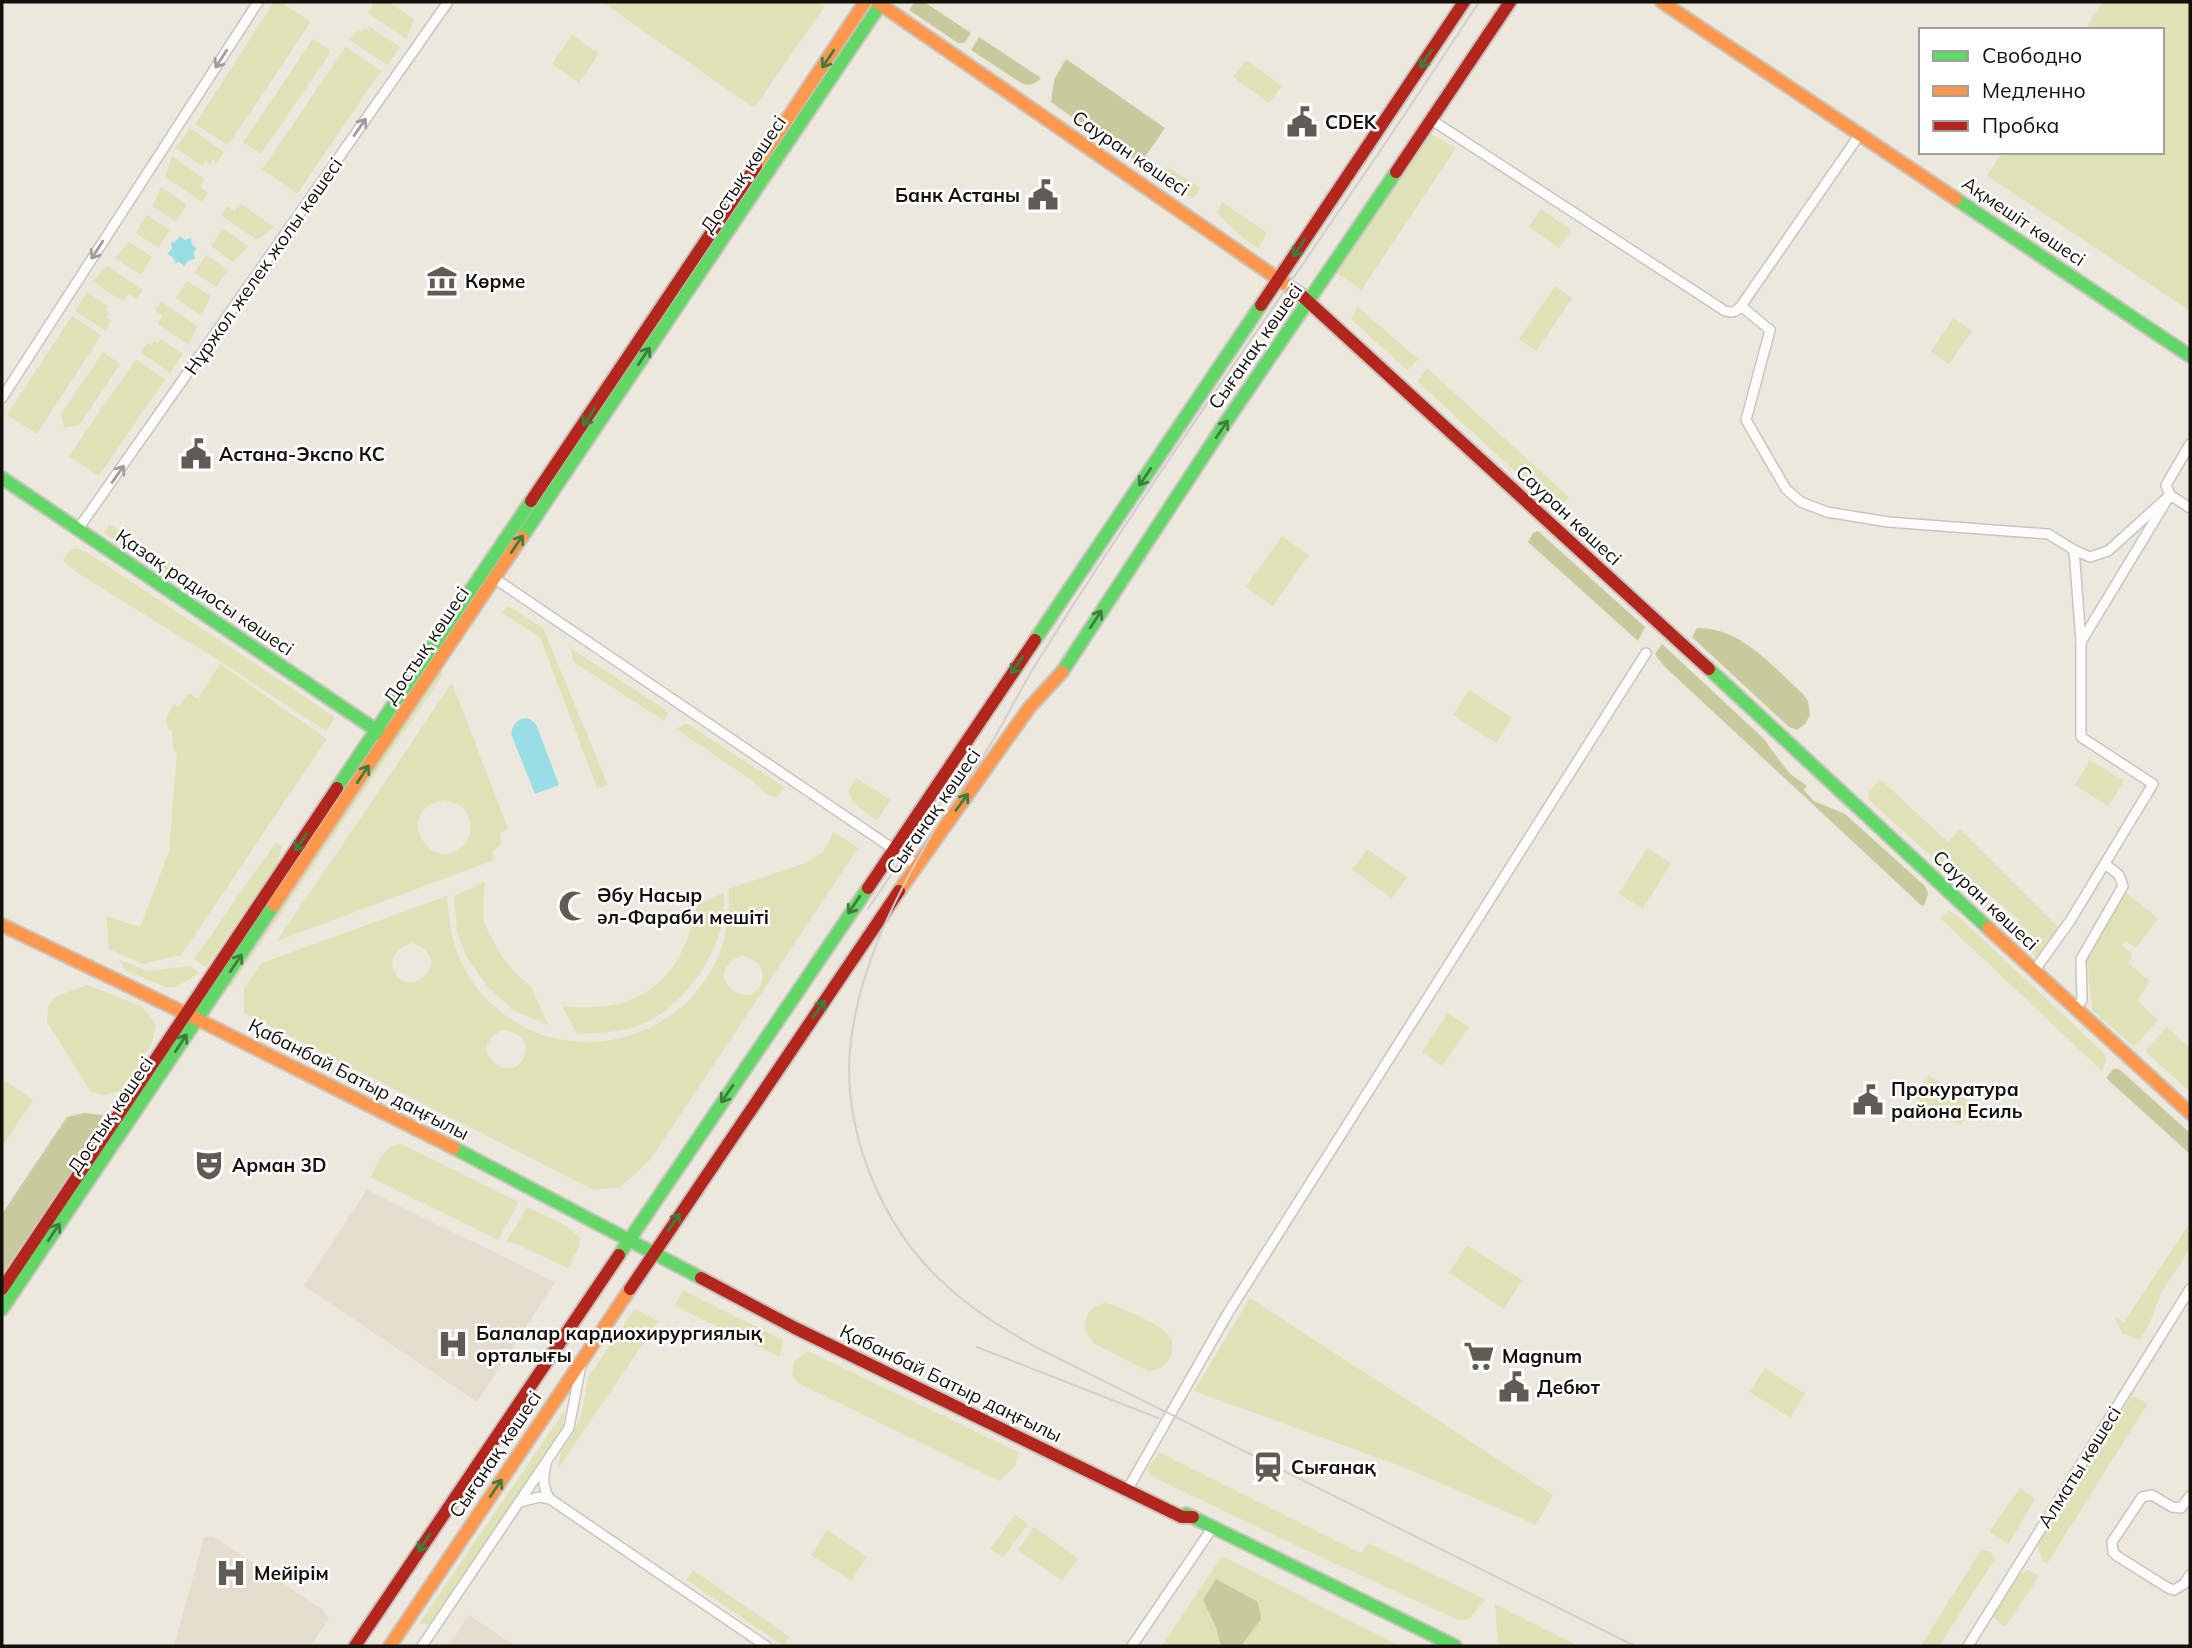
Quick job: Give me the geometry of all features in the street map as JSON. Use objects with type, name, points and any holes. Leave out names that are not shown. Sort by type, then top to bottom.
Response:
[{"type":"main road","name":"Достық көшесі","points":[[2,1289],[382,734],[865,2]]},
{"type":"main road","name":"Сығанақ көшесі","points":[[355,1646],[1464,2]]},
{"type":"main road","name":"Сығанақ көшесі","points":[[390,1646],[917,865],[1029,708],[1059,676],[1222,428],[1510,2]]},
{"type":"main road","name":"Ақмешіт көшесі","points":[[1662,2],[2190,356]]},
{"type":"main road","name":"Достық көшесі","points":[[382,734],[494,578],[880,3]]},
{"type":"main road","name":"Сауран көшесі","points":[[880,3],[1310,301],[2190,1113]]},
{"type":"main road","name":"Қазақ радиосы көшесі","points":[[2,478],[382,734]]},
{"type":"main road","name":"Қабанбай Батыр даңғылы","points":[[2,925],[474,1158],[694,1276],[1048,1453],[1182,1517],[1193,1517]]},
{"type":"main road","name":"Достық көшесі","points":[[2,1309],[191,1016]]},
{"type":"main road","name":"Қабанбай Батыр даңғылы","points":[[694,1276],[724,1284],[1455,1646]]},
{"type":"street","points":[[2,398],[258,2]]},
{"type":"street","name":"Нұржол желек жолы көшесі","points":[[78,530],[448,2]]},
{"type":"street","points":[[1430,119],[1725,311],[1736,312],[1860,134]]},
{"type":"street","points":[[1741,306],[1770,330],[1746,420],[1786,489],[1801,502],[1827,512],[1888,522],[2048,534],[2090,557],[2108,551],[2171,495]]},
{"type":"street","points":[[2190,444],[2166,485],[2171,495],[2190,508]]},
{"type":"street","points":[[2081,642],[2171,495]]},
{"type":"street","points":[[2034,971],[2070,922],[2153,784],[2081,737],[2081,642],[2074,550]]},
{"type":"street","points":[[494,578],[917,865]]},
{"type":"street","points":[[1130,1485],[1228,1312],[1646,653]]},
{"type":"street","points":[[2075,1009],[2082,1000],[2081,959],[2123,886],[2119,875],[2105,864]]},
{"type":"street","name":"Алматы көшесі","points":[[1968,1646],[2190,1289]]},
{"type":"street","points":[[422,1646],[569,1428],[582,1359]]},
{"type":"street","points":[[548,1459],[543,1481],[545,1492],[553,1501],[766,1646]]},
{"type":"street","points":[[2190,1496],[2180,1508],[2172,1507],[2152,1495],[2142,1497],[2112,1542],[2113,1552],[2168,1588],[2174,1590],[2184,1584],[2190,1575]]},
{"type":"street","points":[[519,1502],[540,1497],[553,1501]]},
{"type":"street","points":[[1132,1646],[1213,1527]]},
{"type":"shaded area","name":"Балалар кардиохирургиялық орталығы","points":[[367,1190],[555,1282],[477,1402],[304,1286]]},
{"type":"shaded area","name":"Мейірім","points":[[213,1536],[323,1610],[329,1619],[310,1646],[174,1646],[204,1537]]},
{"type":"shaded area","points":[[469,1615],[515,1646],[448,1646]]},
{"type":"green space","points":[[274,2],[281,2],[311,22],[228,145],[195,124]]},
{"type":"green space","points":[[369,2],[389,2],[415,20],[406,39],[368,13],[373,5]]},
{"type":"green space","points":[[602,2],[819,2],[825,6],[754,108]]},
{"type":"green space","points":[[915,2],[924,2],[971,33],[964,43],[958,43],[909,10]]},
{"type":"green space","points":[[2103,2],[2190,2],[2190,311],[1987,176],[2002,154],[2164,154],[2164,28],[2086,28]]},
{"type":"green space","points":[[370,27],[400,47],[387,65],[350,40],[357,30],[361,32],[364,28],[368,31]]},
{"type":"green space","points":[[572,35],[599,54],[579,83],[552,64]]},
{"type":"green space","points":[[979,37],[1041,78],[1032,84],[1021,83],[971,50]]},
{"type":"green space","points":[[313,39],[331,51],[261,154],[243,142]]},
{"type":"green space","points":[[346,47],[381,71],[297,194],[262,169]]},
{"type":"green space","points":[[1066,59],[1165,128],[1145,157],[1129,157],[1051,102],[1054,80]]},
{"type":"green space","points":[[1246,60],[1282,86],[1269,103],[1233,77]]},
{"type":"green space","points":[[190,128],[224,152],[217,163],[213,160],[210,164],[206,161],[202,166],[176,148]]},
{"type":"green space","points":[[1431,134],[1456,148],[1361,290],[1337,273]]},
{"type":"green space","points":[[172,156],[205,179],[200,187],[208,193],[202,202],[165,177]]},
{"type":"green space","points":[[1168,167],[1200,188],[1194,198],[1162,181]]},
{"type":"green space","points":[[161,187],[187,204],[176,222],[152,206]]},
{"type":"green space","points":[[1222,202],[1267,233],[1258,248],[1243,238],[1217,213]]},
{"type":"green space","points":[[240,203],[274,227],[257,240],[221,215],[227,206],[235,211]]},
{"type":"green space","points":[[1541,209],[1571,230],[1559,248],[1529,227]]},
{"type":"green space","points":[[147,215],[170,230],[158,248],[136,233]]},
{"type":"green space","points":[[223,228],[248,246],[233,262],[211,246]]},
{"type":"green space","points":[[129,242],[152,257],[141,275],[115,258]]},
{"type":"green space","points":[[206,255],[228,270],[216,287],[194,272]]},
{"type":"green space","points":[[108,266],[143,290],[137,299],[129,294],[123,302],[92,281]]},
{"type":"green space","points":[[187,281],[211,296],[201,316],[176,298]]},
{"type":"green space","points":[[1555,286],[1572,298],[1536,351],[1519,339]]},
{"type":"green space","points":[[87,292],[108,306],[105,310],[109,313],[106,317],[111,320],[105,330],[75,311]]},
{"type":"green space","points":[[161,301],[197,326],[189,345],[157,324],[163,316],[155,310]]},
{"type":"green space","points":[[1358,307],[1418,359],[1411,367],[1407,370],[1351,319]]},
{"type":"green space","points":[[72,316],[101,335],[37,434],[7,415]]},
{"type":"green space","points":[[1953,318],[1972,331],[1949,364],[1931,352]]},
{"type":"green space","points":[[161,339],[183,354],[170,373],[140,352],[147,343],[158,343]]},
{"type":"green space","points":[[103,352],[120,364],[79,425],[64,428],[61,414]]},
{"type":"green space","points":[[136,359],[165,379],[99,476],[69,456]]},
{"type":"green space","points":[[1427,368],[1569,497],[1563,504],[1554,507],[1418,382]]},
{"type":"green space","points":[[109,524],[207,587],[200,596],[104,533]]},
{"type":"green space","points":[[1538,531],[1645,627],[1638,641],[1528,542],[1533,533]]},
{"type":"green space","points":[[1282,536],[1309,555],[1273,606],[1246,587]]},
{"type":"green space","points":[[77,548],[335,717],[326,731],[76,572],[63,560],[70,550]]},
{"type":"green space","points":[[508,606],[543,628],[608,785],[597,788],[540,637],[501,613]]},
{"type":"green space","points":[[1697,628],[1728,634],[1768,661],[1808,701],[1810,715],[1805,724],[1797,730],[1789,727],[1692,637]]},
{"type":"green space","points":[[1662,644],[1763,738],[1789,773],[1807,786],[1804,790],[1814,801],[1845,814],[1925,886],[1928,893],[1925,904],[1922,906],[1664,666],[1655,654]]},
{"type":"green space","points":[[570,648],[665,709],[668,713],[664,721],[574,662]]},
{"type":"green space","points":[[220,664],[327,739],[181,955],[143,964],[109,949],[106,916],[140,927],[169,852],[177,752],[174,751],[172,731],[167,727],[166,718],[174,704],[179,706],[188,693],[198,698]]},
{"type":"green space","points":[[441,668],[442,676],[231,987],[227,985],[367,774]]},
{"type":"green space","points":[[452,683],[508,828],[500,834],[502,843],[493,851],[494,860],[277,941]],"holes":[[[444,800],[460,805],[469,819],[467,840],[452,853],[440,853],[429,848],[418,828],[420,816],[428,806]]]},
{"type":"green space","points":[[1469,690],[1512,718],[1496,743],[1453,715]]},
{"type":"green space","points":[[686,723],[784,787],[777,797],[768,795],[750,779],[676,729]]},
{"type":"green space","points":[[2090,760],[2124,781],[2108,806],[2075,785]]},
{"type":"green space","points":[[856,778],[891,800],[877,821],[853,802],[848,791]]},
{"type":"green space","points":[[1880,779],[1948,842],[1960,829],[2059,928],[2037,959],[2014,926],[2019,920],[1978,885],[1972,888],[1953,876],[1872,803],[1868,798],[1869,791]]},
{"type":"green space","points":[[834,832],[858,848],[650,1160],[620,1187],[594,1190],[244,1013],[244,988],[262,963],[447,896],[452,933],[464,968],[482,994],[506,1016],[524,1027],[552,1038],[581,1042],[610,1040],[638,1033],[664,1020],[687,1002],[706,979],[725,937],[729,889],[808,862],[823,852]],"holes":[[[413,943],[426,950],[431,959],[430,968],[425,975],[418,981],[409,982],[400,979],[394,970],[393,960],[400,949]],[[740,956],[757,963],[763,975],[757,991],[749,995],[731,990],[724,974],[728,965]],[[503,1030],[520,1037],[526,1049],[519,1064],[511,1068],[494,1063],[488,1055],[487,1047],[491,1038]]]},
{"type":"green space","points":[[276,842],[282,847],[276,865],[206,967],[194,959]]},
{"type":"green space","points":[[1647,848],[1671,863],[1643,909],[1619,894]]},
{"type":"green space","points":[[1367,849],[1407,877],[1392,898],[1352,870]]},
{"type":"green space","points":[[485,882],[484,922],[502,957],[517,975],[531,986],[548,1025],[513,1010],[489,988],[467,958],[457,933],[454,896]]},
{"type":"green space","points":[[724,892],[723,920],[711,954],[678,1000],[648,1022],[631,1028],[577,1034],[562,1006],[614,1004],[635,998],[653,987],[668,973],[680,954],[690,932],[697,905]]},
{"type":"green space","points":[[2125,892],[2158,918],[2136,948],[2125,941],[2122,945],[2133,955],[2128,963],[2150,981],[2137,1001],[2158,1020],[2134,1047],[2092,1010],[2087,960]]},
{"type":"green space","points":[[1949,911],[1960,918],[2105,1054],[2102,1071],[1940,918]]},
{"type":"green space","points":[[118,959],[148,971],[189,966],[200,973],[176,987],[166,987],[126,971]]},
{"type":"green space","points":[[87,985],[141,1006],[156,1024],[152,1043],[125,1090],[103,1095],[91,1092],[47,1022],[48,1006],[57,996]]},
{"type":"green space","points":[[1448,1013],[1469,1027],[1442,1066],[1422,1052]]},
{"type":"green space","points":[[2167,1027],[2190,1048],[2190,1092],[2145,1051]]},
{"type":"green space","points":[[2113,1069],[2119,1069],[2190,1133],[2190,1154],[2106,1078]]},
{"type":"green space","points":[[1928,1075],[1973,1103],[1960,1125],[1914,1098]]},
{"type":"green space","points":[[6,1081],[33,1100],[2,1147],[2,1087]]},
{"type":"green space","points":[[84,1113],[102,1115],[106,1123],[2,1274],[2,1214],[67,1117]]},
{"type":"green space","points":[[401,1144],[519,1202],[498,1240],[370,1177],[386,1151]]},
{"type":"green space","points":[[527,1207],[567,1226],[580,1238],[579,1247],[568,1268],[506,1242]]},
{"type":"green space","points":[[2190,1223],[2190,1249],[2162,1291],[2148,1327],[2139,1340],[2122,1333],[2115,1317],[2124,1322]]},
{"type":"green space","points":[[1467,1245],[1522,1280],[1504,1309],[1449,1273]]},
{"type":"green space","points":[[683,1290],[783,1340],[780,1357],[675,1306]]},
{"type":"green space","points":[[1250,1298],[1553,1495],[1536,1525],[1406,1468],[1194,1391]]},
{"type":"green space","points":[[1106,1303],[1147,1320],[1169,1335],[1172,1351],[1164,1366],[1148,1371],[1093,1343],[1085,1329],[1086,1319],[1093,1308]]},
{"type":"green space","points":[[635,1309],[658,1321],[557,1470],[561,1452],[574,1432],[582,1412],[588,1377]]},
{"type":"green space","points":[[808,1351],[1018,1452],[1015,1466],[999,1481],[798,1383],[792,1375],[794,1361]]},
{"type":"green space","points":[[1765,1368],[1805,1394],[1790,1418],[1750,1392]]},
{"type":"green space","points":[[2132,1396],[2148,1403],[2047,1564],[2042,1560],[2037,1546]]},
{"type":"green space","points":[[565,1410],[561,1433],[432,1624],[419,1624]]},
{"type":"green space","points":[[1159,1452],[1361,1553],[1368,1543],[1485,1599],[1470,1619],[1458,1620],[1151,1476],[1147,1470]]},
{"type":"green space","points":[[2020,1488],[2035,1499],[2009,1543],[2004,1542],[1989,1532]]},
{"type":"green space","points":[[1015,1515],[1028,1524],[1003,1558],[990,1549]]},
{"type":"green space","points":[[1034,1527],[1078,1558],[1062,1581],[1018,1550]]},
{"type":"green space","points":[[827,1530],[867,1557],[851,1581],[811,1555]]},
{"type":"green space","points":[[1981,1550],[1990,1551],[1995,1559],[1939,1646],[1921,1646]]},
{"type":"green space","points":[[1222,1556],[1400,1646],[1162,1646]]},
{"type":"green space","points":[[693,1570],[790,1637],[784,1646],[687,1580]]},
{"type":"green space","points":[[2028,1570],[2039,1576],[2005,1627],[1993,1617],[2018,1575]]},
{"type":"green space","points":[[1216,1579],[1258,1602],[1261,1619],[1241,1646],[1221,1646],[1216,1627],[1203,1600]]},
{"type":"green space","points":[[1495,1604],[1579,1646],[1504,1646],[1498,1643]]},
{"type":"water","points":[[180,236],[185,240],[191,238],[192,245],[197,248],[194,252],[195,259],[184,266],[179,262],[175,263],[174,258],[167,254],[172,248],[171,243]]},
{"type":"water","points":[[523,718],[536,724],[559,785],[535,794],[511,734],[515,724]]},
{"type":"tram line","points":[[1479,2],[1117,538],[1034,666],[986,752],[932,834],[891,911],[860,993],[850,1050],[853,1115],[872,1180],[887,1210],[925,1264],[979,1312],[1034,1346],[1635,1646]]},
{"type":"tram line","points":[[909,856],[923,828],[943,799]]},
{"type":"tram line","points":[[868,909],[911,845]]},
{"type":"tram line","points":[[977,1347],[1158,1418]]},
{"type":"traffic: fast","points":[[522,537],[882,2]]},
{"type":"traffic: fast","points":[[1062,672],[1222,428],[1396,172]]},
{"type":"traffic: fast","points":[[1956,199],[2190,356]]},
{"type":"traffic: fast","points":[[1035,640],[1261,305]]},
{"type":"traffic: fast","points":[[2,478],[382,734]]},
{"type":"traffic: fast","points":[[337,788],[531,501]]},
{"type":"traffic: fast","points":[[1709,669],[1988,928]]},
{"type":"traffic: fast","points":[[619,1255],[868,888]]},
{"type":"traffic: fast","points":[[2,1309],[274,905]]},
{"type":"traffic: fast","points":[[454,1148],[701,1278]]},
{"type":"traffic: fast","points":[[1186,1514],[1455,1646]]},
{"type":"traffic: slow","points":[[756,166],[865,2]]},
{"type":"traffic: slow","points":[[877,2],[1300,294]]},
{"type":"traffic: slow","points":[[1662,2],[1956,199]]},
{"type":"traffic: slow","points":[[274,905],[522,537]]},
{"type":"traffic: slow","points":[[899,891],[1029,708],[1062,672]]},
{"type":"traffic: slow","points":[[2,925],[454,1148]]},
{"type":"traffic: slow","points":[[1988,928],[2190,1113]]},
{"type":"traffic: slow","points":[[390,1646],[630,1289]]},
{"type":"traffic: jam","points":[[1261,305],[1464,2]]},
{"type":"traffic: jam","points":[[1396,172],[1510,2]]},
{"type":"traffic: jam","points":[[531,501],[756,166]]},
{"type":"traffic: jam","points":[[1300,294],[1709,669]]},
{"type":"traffic: jam","points":[[868,888],[1035,640]]},
{"type":"traffic: jam","points":[[2,1289],[337,788]]},
{"type":"traffic: jam","points":[[630,1289],[899,891]]},
{"type":"traffic: jam","points":[[355,1646],[619,1255]]},
{"type":"traffic: jam","points":[[701,1278],[795,1328],[1182,1517],[1193,1517]]},
{"type":"place","name":"CDEK","points":[[1302,122]]},
{"type":"place","name":"Банк Астаны","points":[[1043,195]]},
{"type":"place","name":"Көрме","points":[[442,281]]},
{"type":"place","name":"Астана-Экспо КС","points":[[196,454]]},
{"type":"place","name":"Әбу Насыр әл-Фараби мешіті","points":[[574,906]]},
{"type":"place","name":"Прокуратура района Есиль","points":[[1868,1100]]},
{"type":"place","name":"Арман 3D","points":[[209,1165]]},
{"type":"place","name":"Балалар кардиохирургиялық орталығы","points":[[453,1344]]},
{"type":"place","name":"Magnum","points":[[1479,1356]]},
{"type":"place","name":"Дебют","points":[[1514,1387]]},
{"type":"place","name":"Сығанақ","points":[[1268,1467]]},
{"type":"place","name":"Мейірім","points":[[231,1573]]}]
